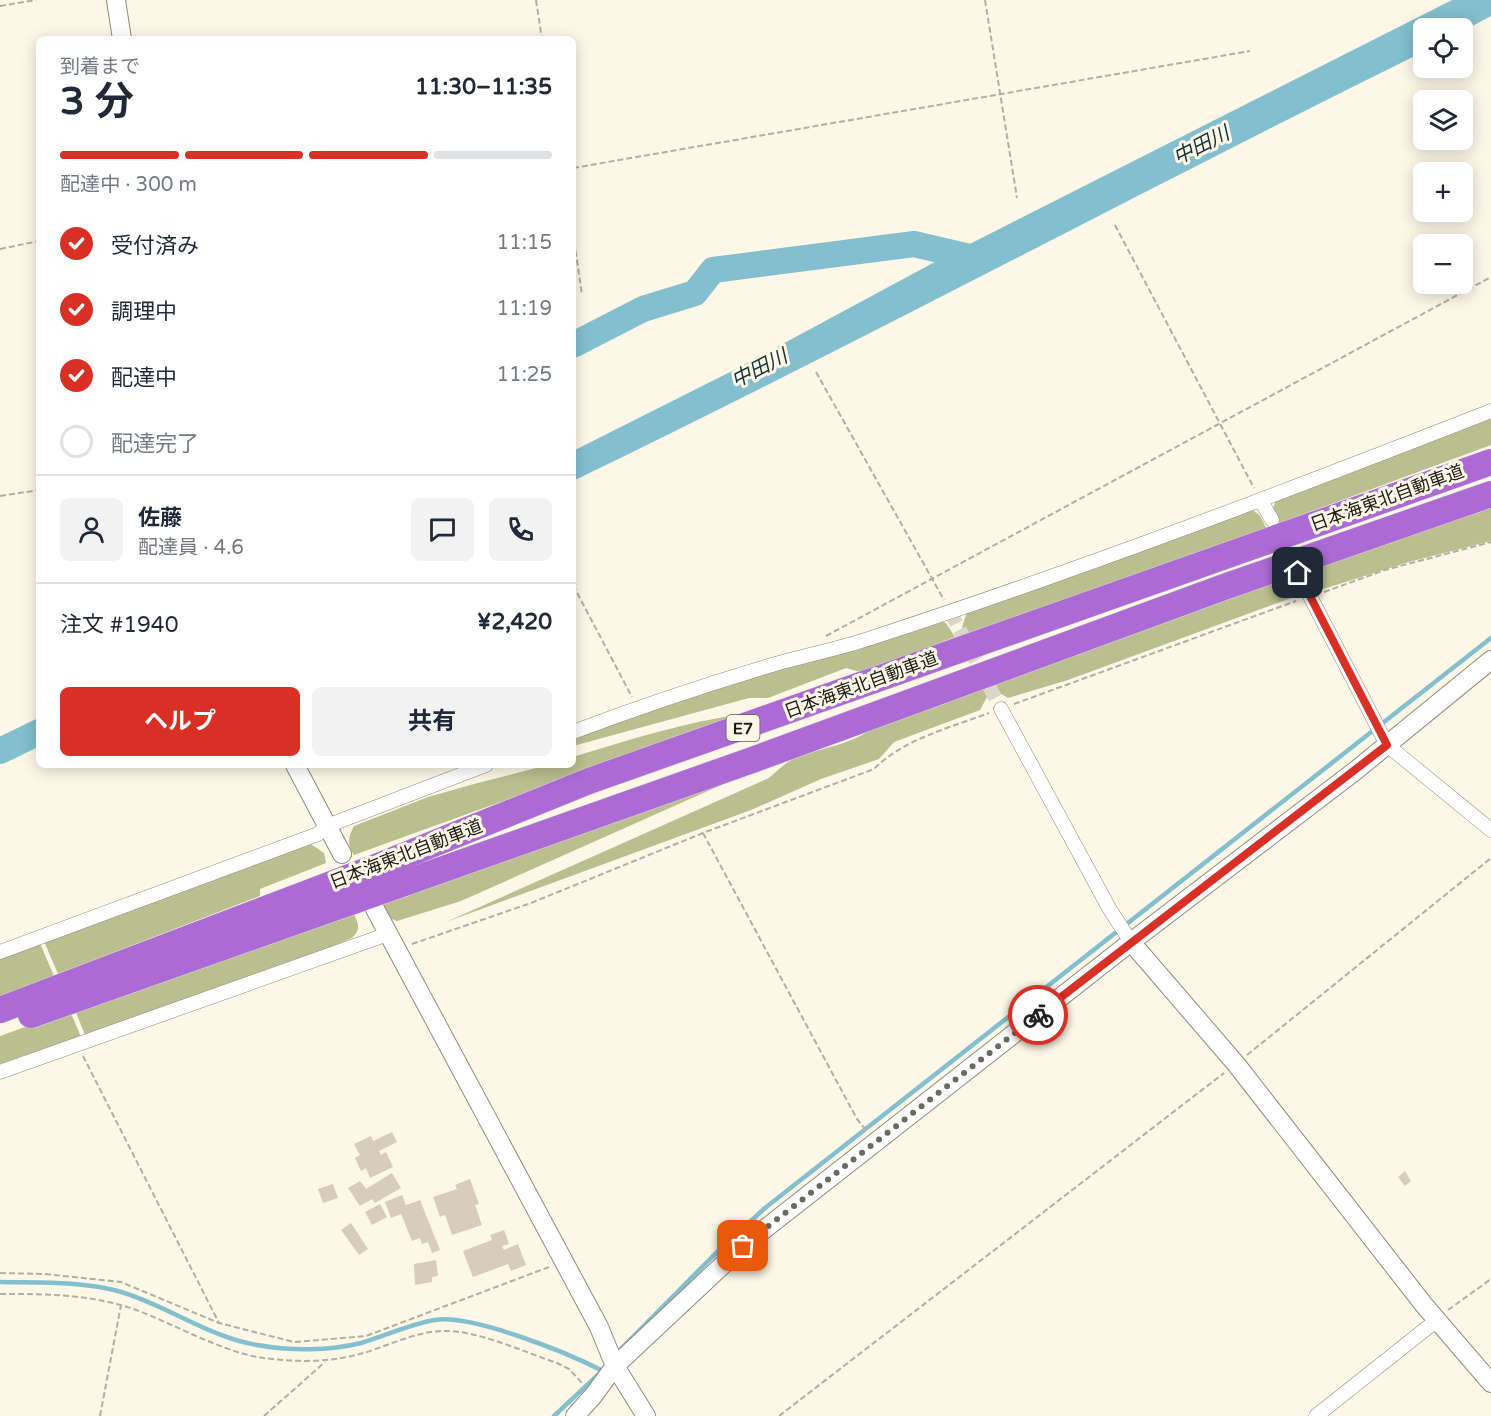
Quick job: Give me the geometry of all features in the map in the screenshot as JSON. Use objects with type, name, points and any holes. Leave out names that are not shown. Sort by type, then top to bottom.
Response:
[{"type":"highway","name":"日本海東北自動車道","points":[[0,1010],[371,869],[589,781],[1491,460]]},
{"type":"highway","name":"日本海東北自動車道","points":[[0,1026],[755,759],[1224,587],[1491,494]]},
{"type":"street","points":[[116,0],[122,36]]},
{"type":"street","points":[[576,731],[637,708],[772,665],[868,639],[950,611],[1261,501],[1491,411]]},
{"type":"street","points":[[1261,501],[1272,520]]},
{"type":"street","points":[[1298,573],[1387,745],[1491,830]]},
{"type":"street","points":[[575,1416],[593,1396],[615,1365],[743,1246],[1387,745],[1491,660]]},
{"type":"street","points":[[1001,709],[1109,908],[1131,942],[1236,1064],[1437,1320],[1491,1383]]},
{"type":"street","points":[[297,768],[342,854]]},
{"type":"street","points":[[0,952],[297,843],[318,834],[327,826],[478,768]]},
{"type":"street","points":[[375,909],[600,1327],[615,1365],[646,1416]]},
{"type":"street","points":[[0,1072],[388,934]]},
{"type":"street","points":[[1316,1416],[1437,1320]]},
{"type":"path","points":[[0,6],[36,0]]},
{"type":"path","points":[[536,0],[542,36]]},
{"type":"path","points":[[985,0],[1017,198]]},
{"type":"path","points":[[576,167],[1250,51]]},
{"type":"path","points":[[1115,225],[1261,501]]},
{"type":"path","points":[[0,249],[36,242]]},
{"type":"path","points":[[576,254],[582,295]]},
{"type":"path","points":[[822,638],[1491,277]]},
{"type":"path","points":[[816,372],[950,611]]},
{"type":"path","points":[[0,496],[36,490]]},
{"type":"path","points":[[397,950],[531,903],[703,833],[874,769],[890,753],[906,745],[1001,709],[1284,607],[1309,595],[1384,570],[1491,542]]},
{"type":"path","points":[[576,591],[637,708]]},
{"type":"path","points":[[703,833],[857,1119],[875,1142]]},
{"type":"path","points":[[779,1416],[1236,1064],[1491,858]]},
{"type":"path","points":[[78,1046],[219,1323]]},
{"type":"path","points":[[0,1273],[45,1274],[121,1282],[219,1323],[294,1342],[366,1336],[562,1260]]},
{"type":"path","points":[[1437,1320],[1491,1279]]},
{"type":"path","points":[[0,1294],[76,1295],[121,1305],[256,1356],[325,1361],[356,1355],[427,1332],[445,1330],[470,1334],[569,1369],[593,1396]]},
{"type":"path","points":[[99,1416],[121,1305]]},
{"type":"path","points":[[264,1416],[325,1361]]},
{"type":"green space","points":[[1491,415],[1491,445],[1277,524],[1272,511],[1276,500]]},
{"type":"green space","points":[[1491,508],[1491,541],[1409,562],[1320,590],[1312,588],[1301,571],[1394,537]]},
{"type":"green space","points":[[1253,510],[1260,516],[1267,529],[967,635],[962,627],[967,612]]},
{"type":"green space","points":[[1291,573],[1297,584],[1294,597],[1068,680],[1008,698],[996,691],[991,681]]},
{"type":"green space","points":[[938,620],[946,623],[955,637],[863,673],[846,668],[768,698],[749,698],[576,745],[576,734],[837,650],[855,651]]},
{"type":"green space","points":[[981,684],[987,697],[980,710],[894,742],[879,759],[821,779],[751,810],[446,922],[769,778],[795,758],[851,740],[880,722]]},
{"type":"green space","points":[[743,714],[354,855],[350,848],[350,837],[354,826],[428,797],[536,768],[576,768],[576,756],[721,717]]},
{"type":"green space","points":[[764,766],[461,901],[397,921],[389,918],[379,902]]},
{"type":"green space","points":[[309,843],[324,853],[326,863],[260,889],[260,896],[58,974],[43,939]]},
{"type":"green space","points":[[352,911],[358,925],[357,932],[352,938],[293,963],[85,1035],[75,1010]]},
{"type":"green space","points":[[39,941],[54,976],[0,997],[0,955]]},
{"type":"green space","points":[[70,1011],[81,1037],[0,1064],[0,1036]]},
{"type":"water","points":[[1452,0],[1491,0],[1491,16],[1473,26],[1473,18],[1416,18]]},
{"type":"water","points":[[1413,20],[1413,57],[576,480],[576,449],[734,370],[946,256]]},
{"type":"building","points":[[392,1132],[397,1142],[379,1151],[381,1155],[386,1152],[393,1167],[370,1178],[366,1168],[361,1171],[355,1158],[360,1155],[354,1144],[371,1136],[373,1141]]},
{"type":"building","points":[[1405,1171],[1411,1181],[1405,1186],[1398,1177]]},
{"type":"building","points":[[392,1173],[401,1188],[375,1203],[372,1199],[360,1206],[348,1188],[360,1181],[366,1189]]},
{"type":"building","points":[[470,1179],[479,1204],[475,1205],[482,1225],[452,1235],[445,1215],[440,1217],[433,1197],[457,1189],[455,1185]]},
{"type":"building","points":[[333,1184],[338,1198],[323,1203],[318,1189]]},
{"type":"building","points":[[402,1195],[406,1205],[420,1200],[440,1250],[432,1253],[428,1242],[422,1244],[420,1238],[412,1241],[401,1214],[391,1218],[385,1202]]},
{"type":"building","points":[[380,1204],[387,1217],[372,1225],[365,1212]]},
{"type":"building","points":[[351,1223],[368,1249],[359,1255],[341,1230]]},
{"type":"building","points":[[504,1230],[509,1244],[502,1246],[504,1250],[518,1244],[526,1265],[511,1271],[508,1264],[473,1277],[463,1251],[492,1240],[490,1235]]},
{"type":"building","points":[[436,1260],[438,1276],[432,1277],[432,1282],[415,1285],[414,1264]]},
{"type":"waterway","name":"中田川","points":[[576,343],[643,309],[695,293],[713,270],[914,244],[978,259]]},
{"type":"waterway","points":[[616,1354],[712,1257],[765,1208],[1491,638]]},
{"type":"waterway","name":"中田川","points":[[0,751],[36,733]]},
{"type":"waterway","points":[[0,1282],[74,1284],[118,1291],[221,1335],[257,1345],[283,1348],[323,1349],[349,1346],[435,1320],[472,1323],[520,1336],[603,1371]]},
{"type":"waterway","points":[[554,1416],[599,1374]]},
{"type":"tunnel","points":[[950,611],[1001,709]]},
{"type":"way so far","points":[[743,1246],[1038,1015]]},
{"type":"route","points":[[1038,1015],[1387,745],[1298,573]]}]
